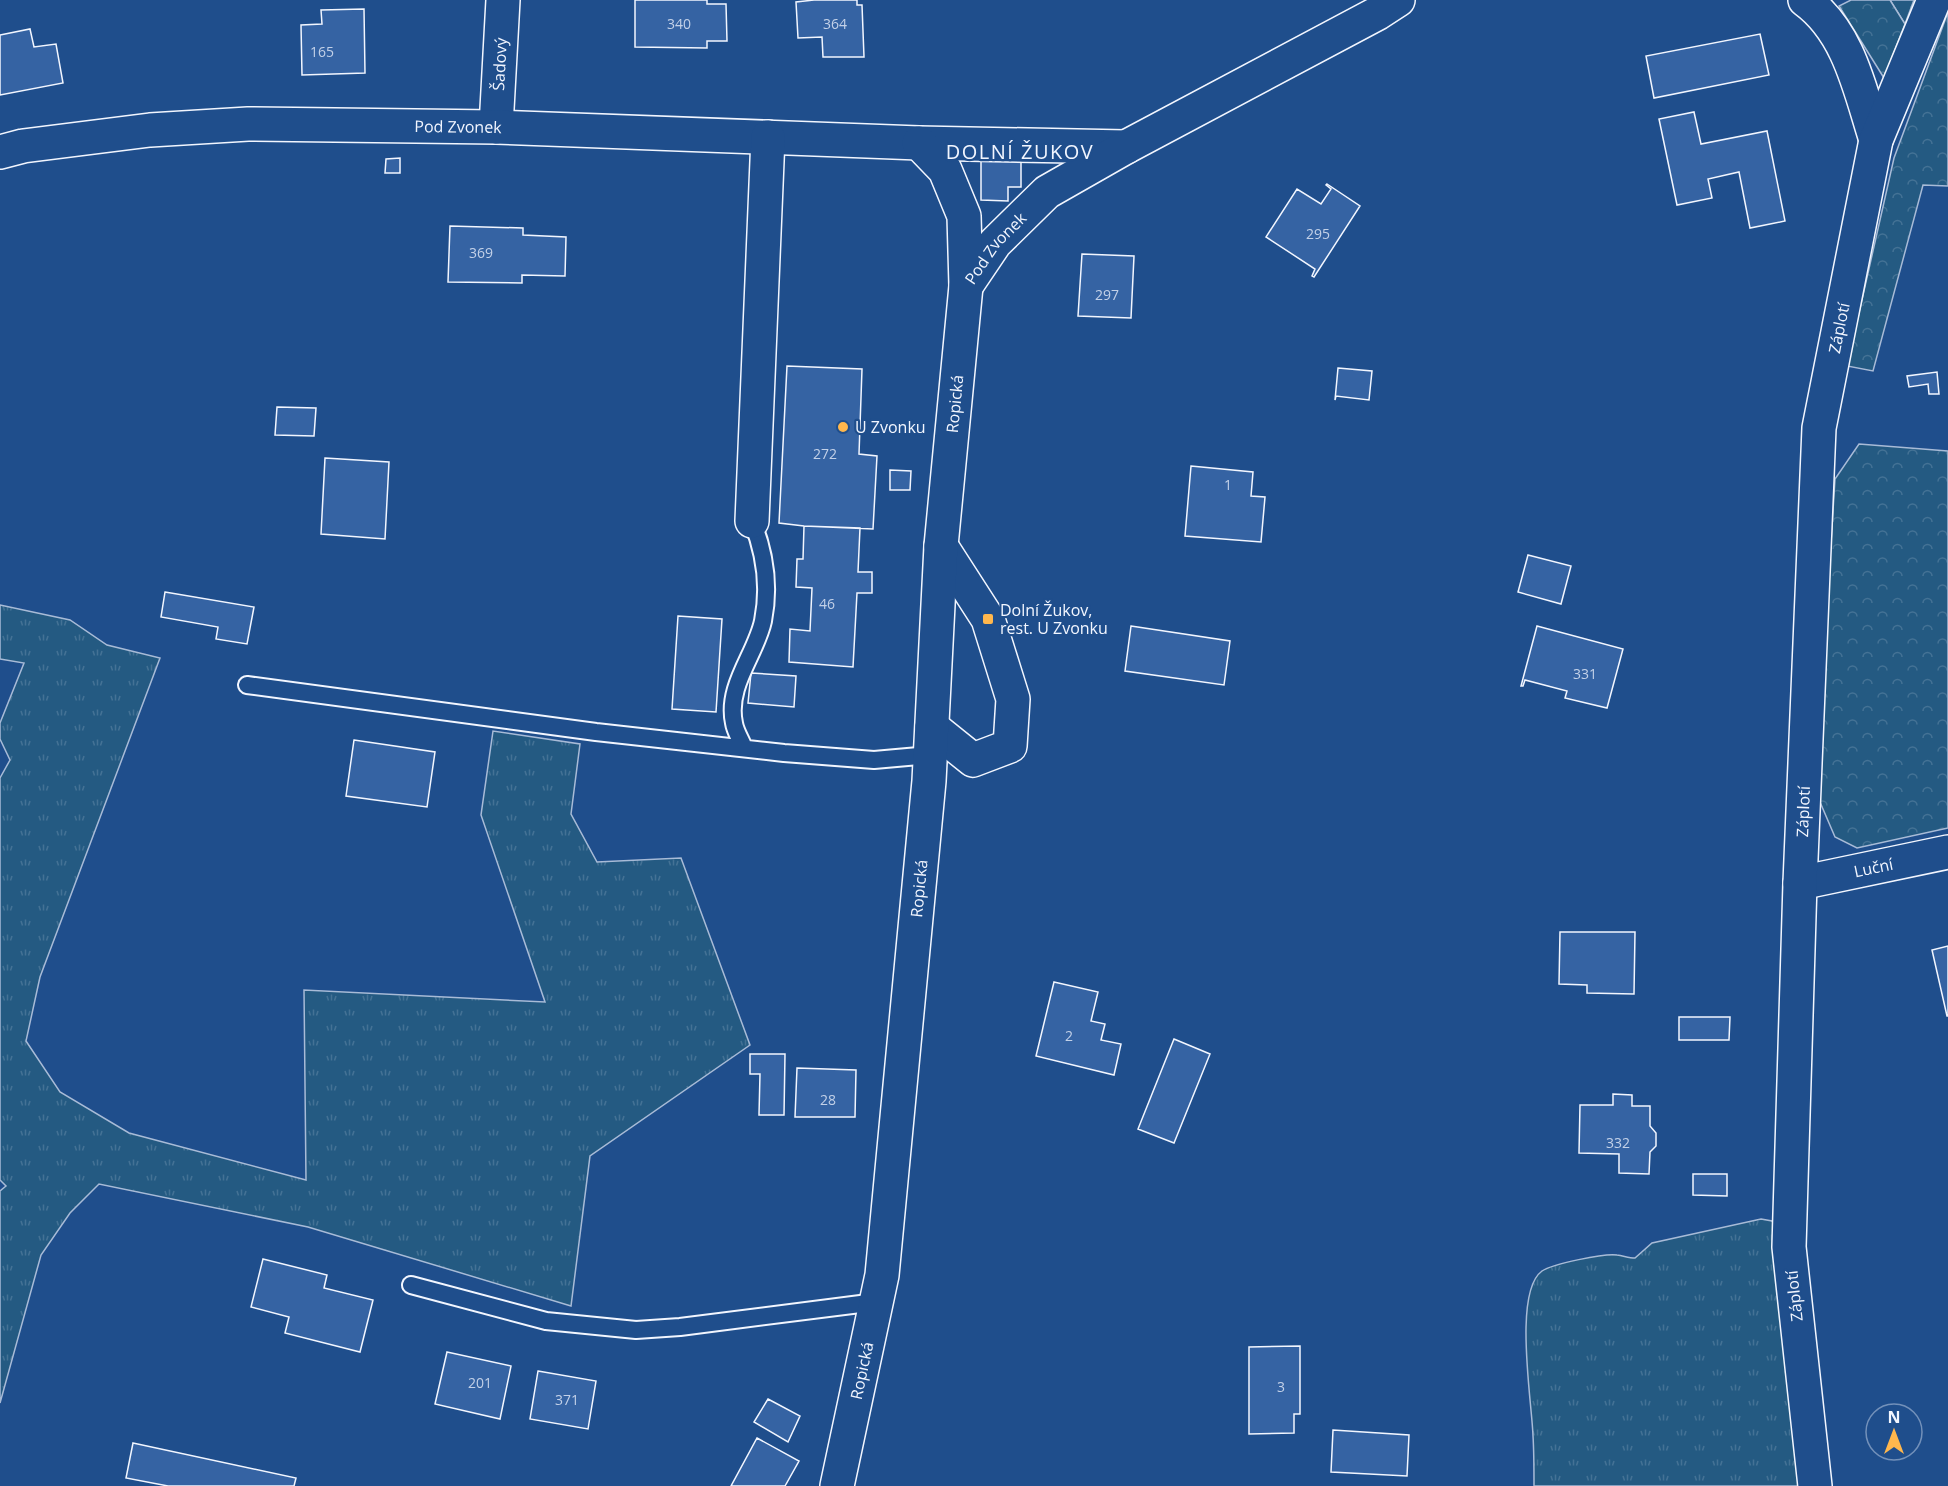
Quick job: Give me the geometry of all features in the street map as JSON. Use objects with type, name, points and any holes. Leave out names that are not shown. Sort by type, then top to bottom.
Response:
[{"type":"street","name":"Šadový","points":[[496,127],[503,0]]},
{"type":"street","name":"Pod Zvonek","points":[[966,286],[995,243],[1047,192],[1126,147],[1378,13],[1398,0]]},
{"type":"street","name":"Záplotí","points":[[1805,0],[1819,10],[1846,50],[1876,140]]},
{"type":"street","name":"Záplotí","points":[[1815,1486],[1789,1247],[1800,883],[1819,428],[1876,140],[1934,0]]},
{"type":"street","name":"Pod Zvonek","points":[[0,152],[23,146],[150,130],[248,124],[496,127],[919,143],[1126,147]]},
{"type":"street","points":[[752,521],[768,137]]},
{"type":"street","name":"Pod Zvonek","points":[[919,143],[945,170],[964,216],[966,286]]},
{"type":"street","name":"Ropická","points":[[837,1486],[882,1275],[931,741],[941,546],[966,286]]},
{"type":"street","points":[[931,741],[973,760],[1010,746],[1013,699],[988,619],[941,546]]},
{"type":"street","name":"Luční","points":[[1800,883],[1948,852]]},
{"type":"lane","points":[[744,748],[734,722],[734,699],[763,622],[767,577],[761,545],[752,521]]},
{"type":"lane","points":[[247,685],[596,732],[874,760],[931,741]]},
{"type":"lane","points":[[411,1285],[546,1321],[636,1330],[681,1327],[876,1302]]},
{"type":"green space","points":[[1851,0],[1890,0],[1905,24],[1884,78],[1839,6]]},
{"type":"green space","points":[[1890,0],[1914,0],[1905,24]]},
{"type":"green space","points":[[1948,12],[1948,186],[1923,185],[1873,371],[1847,366],[1894,158]]},
{"type":"green space","points":[[1859,444],[1948,451],[1948,828],[1857,848],[1835,837],[1820,802],[1827,606],[1835,479]]},
{"type":"green space","points":[[0,605],[70,620],[107,645],[160,658],[40,977],[26,1041],[60,1092],[129,1133],[306,1180],[304,990],[545,1002],[481,815],[493,731],[580,744],[571,814],[597,862],[681,858],[750,1045],[590,1156],[571,1306],[308,1227],[99,1184],[70,1213],[41,1255],[0,1403],[0,1191],[6,1186],[0,1180],[0,778],[10,760],[0,739],[0,723],[24,663],[0,659]]},
{"type":"green space","points":[[1761,1219],[1772,1221],[1774,1225],[1807,1486],[1534,1486],[1526,1323],[1528,1301],[1533,1283],[1542,1271],[1567,1262],[1602,1256],[1617,1255],[1635,1258],[1652,1243]]},
{"type":"building","points":[[635,0],[707,0],[707,4],[726,4],[727,41],[707,41],[707,48],[635,47]]},
{"type":"building","points":[[857,0],[857,5],[862,5],[864,57],[823,57],[822,37],[798,38],[796,2]]},
{"type":"building","points":[[364,9],[365,73],[302,75],[301,25],[322,24],[321,10]]},
{"type":"building","points":[[30,29],[34,47],[56,44],[63,83],[0,95],[0,35]]},
{"type":"building","points":[[1760,34],[1769,75],[1654,98],[1646,56]]},
{"type":"building","points":[[1694,112],[1701,144],[1767,131],[1785,221],[1750,228],[1739,172],[1708,179],[1712,198],[1677,205],[1659,119]]},
{"type":"building","points":[[981,155],[1021,155],[1021,187],[1008,187],[1008,201],[981,200]]},
{"type":"building","points":[[400,158],[400,173],[385,173],[386,159]]},
{"type":"building","points":[[1327,184],[1360,206],[1314,277],[1312,276],[1315,269],[1266,237],[1297,189],[1321,204],[1331,189]]},
{"type":"building","points":[[450,226],[523,228],[523,235],[566,237],[565,276],[522,275],[522,283],[448,282]]},
{"type":"building","points":[[1082,254],[1134,256],[1131,318],[1078,316]]},
{"type":"building","points":[[787,366],[862,369],[859,454],[877,456],[873,529],[779,523]]},
{"type":"building","points":[[1338,368],[1372,371],[1369,400],[1336,396],[1335,400]]},
{"type":"building","points":[[1937,372],[1939,394],[1929,394],[1928,384],[1909,387],[1907,376]]},
{"type":"building","points":[[277,407],[316,408],[314,436],[275,435]]},
{"type":"building","points":[[325,458],[389,462],[385,539],[321,534]]},
{"type":"building","points":[[1191,466],[1253,472],[1251,496],[1265,497],[1261,542],[1185,536]]},
{"type":"building","points":[[890,470],[911,471],[910,490],[890,490]]},
{"type":"building","points":[[804,526],[860,528],[858,572],[872,572],[872,593],[857,593],[853,667],[789,662],[790,629],[810,631],[812,588],[796,587],[797,559],[803,559]]},
{"type":"building","points":[[1528,555],[1571,566],[1561,604],[1518,592]]},
{"type":"building","points":[[165,592],[254,607],[247,644],[216,639],[218,627],[161,617]]},
{"type":"building","points":[[678,616],[722,619],[716,712],[672,709]]},
{"type":"building","points":[[1131,626],[1230,641],[1224,685],[1125,671]]},
{"type":"building","points":[[1537,626],[1623,649],[1607,708],[1565,698],[1567,691],[1525,680],[1521,686]]},
{"type":"building","points":[[751,673],[796,676],[794,707],[748,703]]},
{"type":"building","points":[[354,740],[435,752],[427,807],[346,796]]},
{"type":"building","points":[[1560,932],[1635,932],[1634,994],[1587,993],[1587,985],[1559,984]]},
{"type":"building","points":[[1948,946],[1948,1016],[1947,1016],[1932,950]]},
{"type":"building","points":[[1054,982],[1098,992],[1091,1021],[1105,1024],[1101,1040],[1121,1044],[1114,1075],[1036,1056]]},
{"type":"building","points":[[1679,1017],[1730,1017],[1729,1040],[1679,1040]]},
{"type":"building","points":[[1174,1039],[1210,1054],[1174,1143],[1138,1129]]},
{"type":"building","points":[[750,1054],[785,1054],[784,1115],[759,1115],[760,1074],[750,1074]]},
{"type":"building","points":[[797,1068],[856,1070],[855,1117],[795,1117]]},
{"type":"building","points":[[1613,1094],[1632,1095],[1632,1106],[1650,1106],[1650,1126],[1656,1133],[1656,1146],[1650,1152],[1649,1174],[1619,1173],[1619,1154],[1579,1153],[1580,1105],[1613,1105]]},
{"type":"building","points":[[1693,1174],[1727,1174],[1727,1196],[1693,1195]]},
{"type":"building","points":[[263,1259],[327,1275],[324,1288],[373,1300],[360,1352],[285,1333],[289,1317],[251,1307]]},
{"type":"building","points":[[1300,1346],[1300,1414],[1294,1414],[1294,1433],[1249,1434],[1249,1347]]},
{"type":"building","points":[[447,1352],[511,1366],[500,1419],[435,1404]]},
{"type":"building","points":[[538,1371],[596,1381],[588,1429],[530,1419]]},
{"type":"building","points":[[768,1399],[800,1416],[788,1442],[754,1422]]},
{"type":"building","points":[[1333,1430],[1409,1435],[1407,1476],[1331,1472]]},
{"type":"building","points":[[757,1438],[799,1461],[785,1486],[731,1486]]},
{"type":"building","points":[[133,1443],[296,1478],[294,1486],[168,1486],[126,1478]]},
{"type":"place","name":"U Zvonku","points":[[843,427]]},
{"type":"place","name":"Dolní Žukov, rest. U Zvonku","points":[[988,619]]},
{"type":"district","name":"DOLNÍ ŽUKOV","points":[[1020,152]]}]
